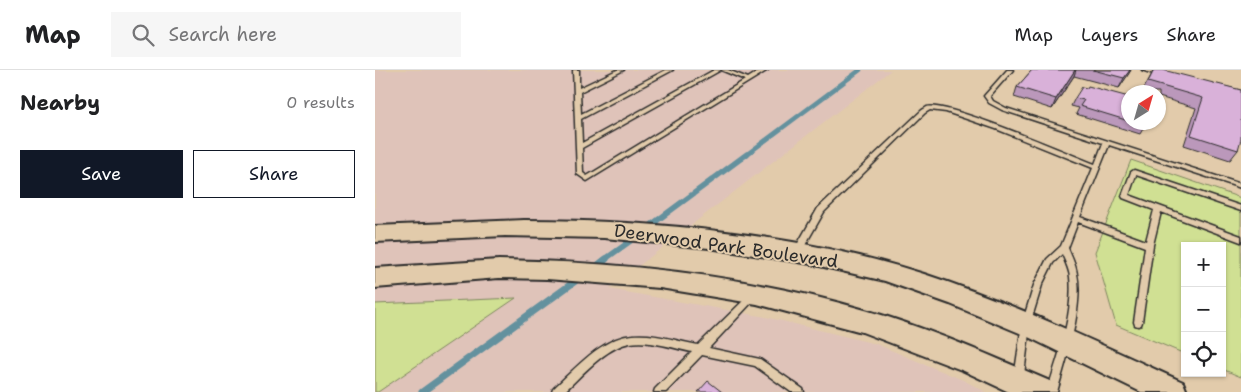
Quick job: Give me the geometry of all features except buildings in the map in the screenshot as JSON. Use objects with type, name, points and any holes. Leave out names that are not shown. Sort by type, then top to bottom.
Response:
[{"type":"main road","name":"Deerwood Park Boulevard","points":[[375,234],[484,228],[570,228],[655,233],[797,252],[840,261],[903,278],[1026,324],[1172,392]]},
{"type":"main road","points":[[375,278],[499,269],[603,273],[660,278],[757,294],[865,322],[974,362],[1025,389]]},
{"type":"lane","points":[[576,70],[580,174],[587,179],[765,70]]},
{"type":"lane","points":[[577,91],[621,70]]},
{"type":"lane","points":[[578,118],[670,70]]},
{"type":"lane","points":[[579,147],[718,70]]},
{"type":"lane","points":[[723,70],[749,80]]},
{"type":"lane","points":[[1010,70],[987,96],[991,102],[1004,109],[1241,186]]},
{"type":"lane","points":[[1145,70],[1171,78]]},
{"type":"lane","points":[[797,252],[821,210],[929,108],[947,110],[998,128],[1096,167]]},
{"type":"lane","points":[[1025,389],[1026,324],[1038,286],[1050,261],[1064,248],[1107,142]]},
{"type":"lane","points":[[1241,209],[1134,172],[1125,196],[1241,239]]},
{"type":"lane","points":[[1138,322],[1149,245],[1157,209]]},
{"type":"lane","points":[[1075,218],[1149,245]]},
{"type":"lane","points":[[1052,392],[1066,342],[1073,303],[1074,278],[1064,248]]},
{"type":"lane","points":[[659,392],[746,302],[757,294]]},
{"type":"lane","points":[[557,392],[602,353],[613,345],[626,340],[653,340],[757,362],[799,392]]},
{"type":"shaded area","points":[[375,70],[891,70],[609,289],[766,317],[876,344],[963,380],[986,392],[375,392]]},
{"type":"green space","points":[[1131,160],[1241,198],[1241,377],[1226,371],[1226,242],[1181,242],[1181,352],[1116,325],[1095,252]]},
{"type":"green space","points":[[516,298],[378,392],[375,392],[375,304]]},
{"type":"waterway","points":[[746,155],[860,70]]},
{"type":"waterway","points":[[647,228],[747,154]]},
{"type":"waterway","points":[[604,260],[636,237]]},
{"type":"waterway","points":[[593,269],[606,259]]},
{"type":"waterway","points":[[422,392],[581,277]]}]
